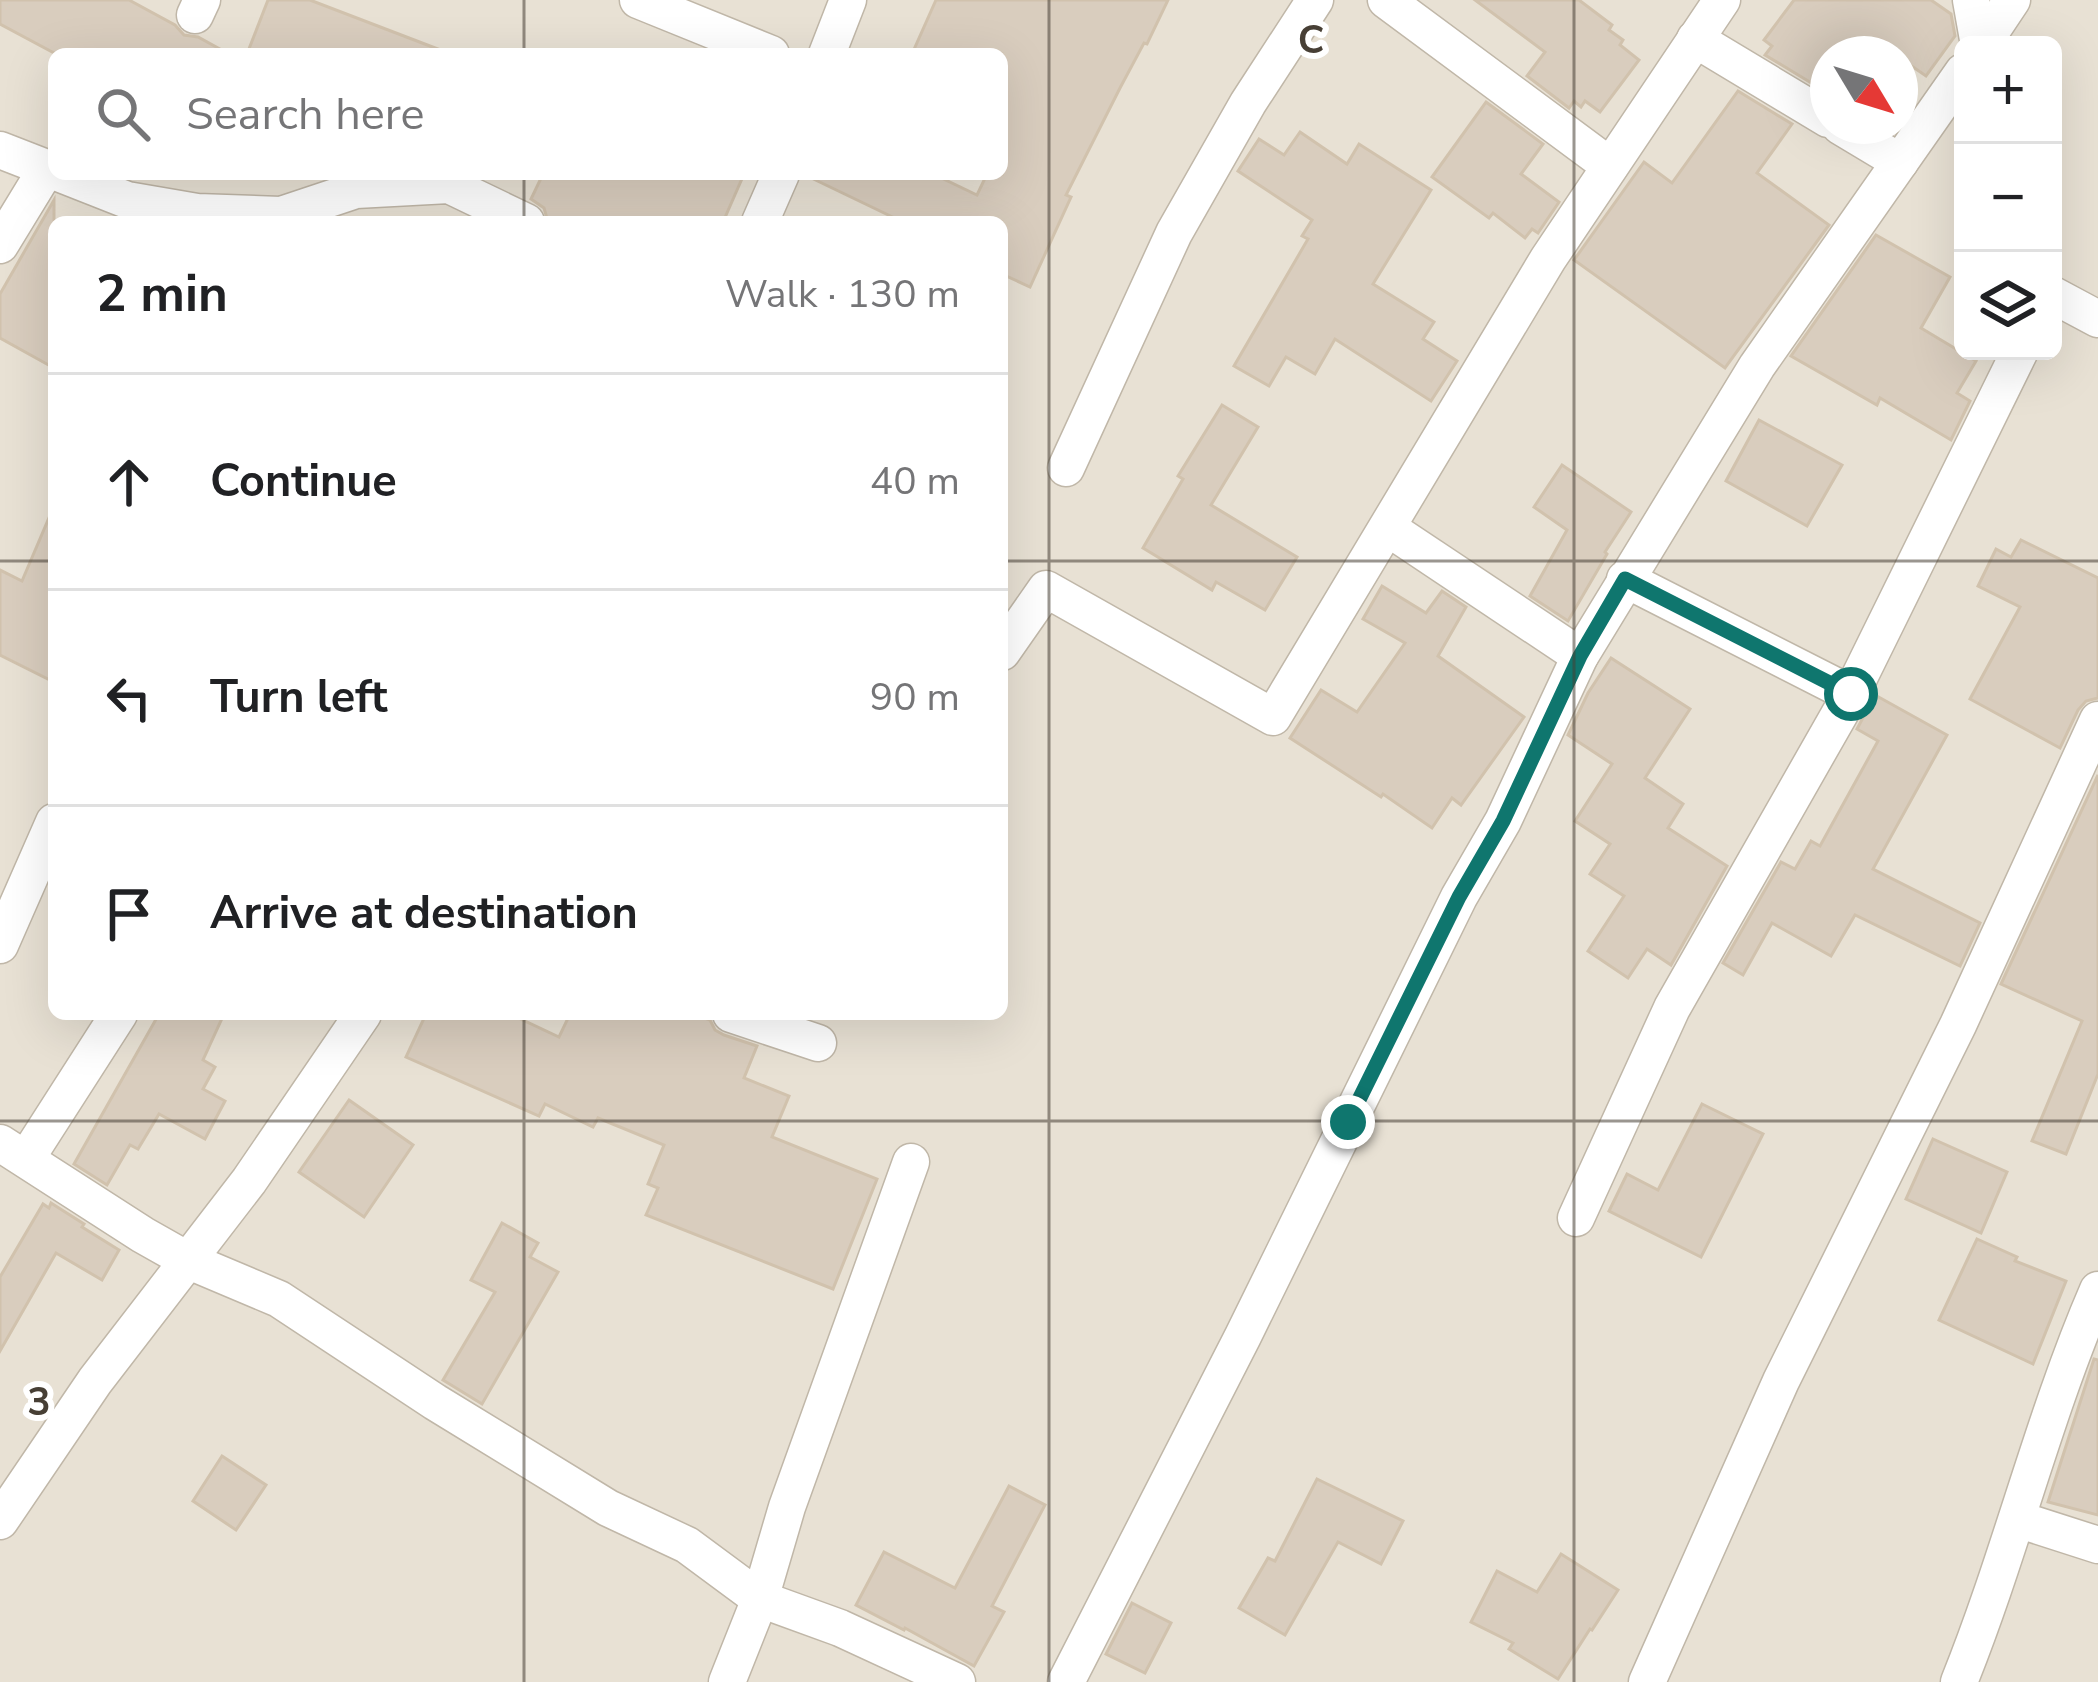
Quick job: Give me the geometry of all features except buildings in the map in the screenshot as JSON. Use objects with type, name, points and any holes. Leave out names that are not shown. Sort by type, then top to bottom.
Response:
[{"type":"street","points":[[638,0],[756,48]]},
{"type":"street","points":[[829,48],[848,0]]},
{"type":"street","points":[[1066,469],[1174,233],[1248,103],[1315,0]]},
{"type":"street","points":[[1386,0],[1610,166]]},
{"type":"street","points":[[1008,643],[1046,589],[1273,717],[1548,259],[1722,0]]},
{"type":"street","points":[[1971,0],[1978,36]]},
{"type":"street","points":[[1986,36],[2012,0]]},
{"type":"street","points":[[1695,40],[1810,108]]},
{"type":"street","points":[[1066,1682],[1459,897],[1503,821],[1580,656],[1757,366],[1954,85]]},
{"type":"street","points":[[1870,144],[1900,162]]},
{"type":"street","points":[[0,150],[48,169]]},
{"type":"street","points":[[0,245],[48,179]]},
{"type":"street","points":[[77,180],[127,200],[197,212],[280,215],[356,190],[449,185],[514,216]]},
{"type":"street","points":[[763,216],[778,180]]},
{"type":"street","points":[[2062,300],[2098,319]]},
{"type":"street","points":[[1576,1218],[1672,1007],[1851,694],[2016,360]]},
{"type":"street","points":[[1388,528],[1580,656]]},
{"type":"street","points":[[1625,579],[1851,694]]},
{"type":"street","points":[[1647,1682],[1781,1381],[1958,1025],[2098,720]]},
{"type":"street","points":[[0,945],[48,836]]},
{"type":"street","points":[[114,1020],[13,1151],[189,1262],[279,1299],[608,1508],[688,1545],[760,1599],[840,1628],[957,1682]]},
{"type":"street","points":[[0,1521],[95,1381],[189,1262],[359,1020]]},
{"type":"street","points":[[749,1020],[818,1043]]},
{"type":"street","points":[[727,1682],[911,1162]]},
{"type":"street","points":[[1959,1682],[2017,1519],[2084,1359],[2098,1290]]},
{"type":"street","points":[[2017,1519],[2098,1545]]},
{"type":"shaded area","points":[[0,0],[2098,0],[2098,1682],[0,1682]]},
{"type":"route","points":[[1348,1122],[1459,897],[1503,821],[1580,656],[1625,579],[1851,694]]}]
